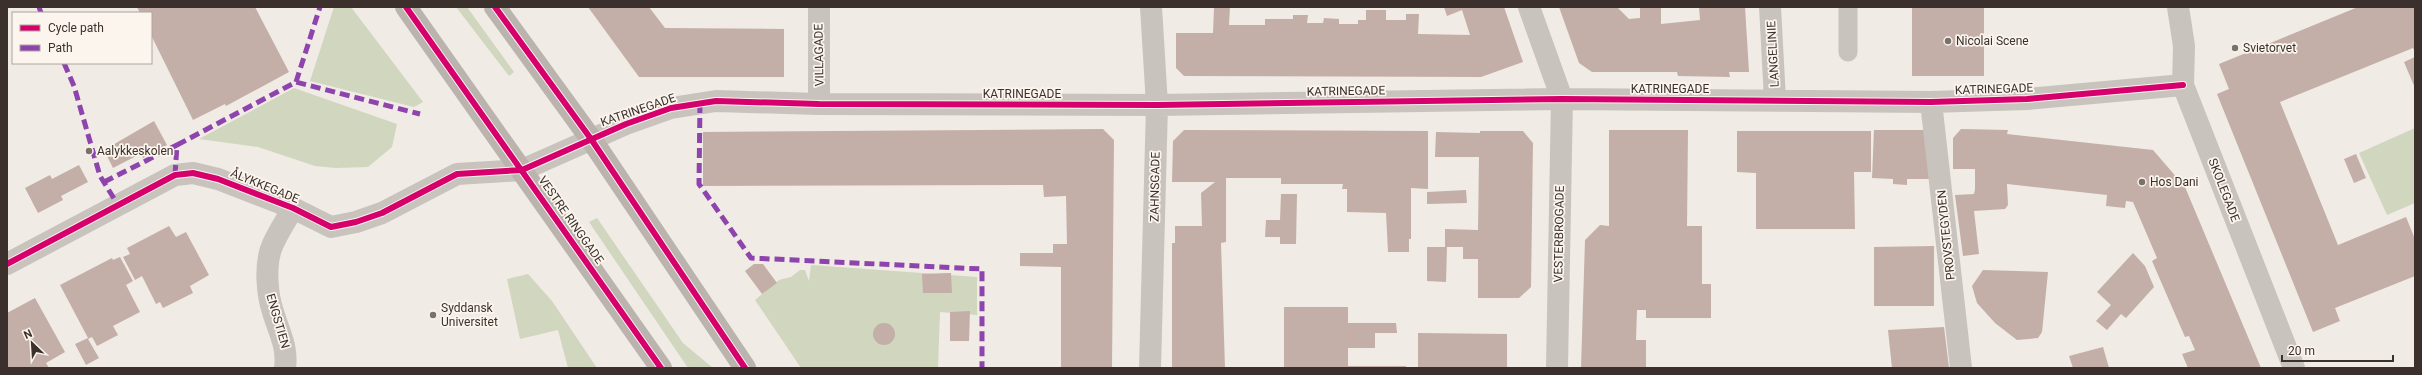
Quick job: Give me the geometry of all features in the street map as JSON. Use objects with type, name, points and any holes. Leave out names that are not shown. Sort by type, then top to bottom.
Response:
[{"type":"main road","name":"VESTRE RINGGADE","points":[[406,7],[661,368]]},
{"type":"main road","points":[[495,7],[591,139],[745,368]]},
{"type":"street","name":"VILLAGADE","points":[[819,7],[819,104]]},
{"type":"street","name":"ZAHNSGADE","points":[[1150,368],[1157,105],[1151,7]]},
{"type":"street","points":[[1529,7],[1562,99]]},
{"type":"street","name":"LANGELINIE","points":[[1770,7],[1775,100]]},
{"type":"street","name":"SKOLEGADE","points":[[2178,7],[2184,46],[2182,85],[2294,368]]},
{"type":"street","name":"KATRINEGADE","points":[[522,170],[591,139],[671,108],[700,102],[819,104],[1157,105],[1562,99],[1931,102],[2027,99],[2182,85]]},
{"type":"street","name":"VESTERBROGADE","points":[[1557,368],[1562,99]]},
{"type":"street","name":"PROVSTEGYDEN","points":[[1931,102],[1961,368]]},
{"type":"street","name":"ÅLYKKEGADE","points":[[7,264],[175,175],[193,173],[218,179],[293,208],[331,227],[356,222],[382,212],[457,174],[522,170]]},
{"type":"street","name":"ENGSTIEN","points":[[285,368],[287,354],[270,297],[268,264],[271,248],[293,208]]},
{"type":"lane","points":[[1848,7],[1848,52]]},
{"type":"green space","points":[[334,7],[351,7],[423,102],[414,107],[310,81]]},
{"type":"green space","points":[[456,7],[467,7],[514,72],[509,76]]},
{"type":"green space","points":[[294,88],[397,124],[392,147],[368,167],[336,168],[315,166],[258,147],[199,139]]},
{"type":"green space","points":[[2415,128],[2415,203],[2387,215],[2359,153]]},
{"type":"green space","points":[[597,218],[683,343],[713,368],[688,368],[589,222]]},
{"type":"green space","points":[[811,265],[977,277],[977,315],[940,312],[938,368],[801,368],[755,300],[779,280],[791,277],[800,270],[805,270],[809,281]]},
{"type":"green space","points":[[528,274],[552,301],[597,368],[568,368],[558,330],[520,339],[507,279]]},
{"type":"building","points":[[137,7],[255,7],[289,72],[226,106],[225,104],[193,120],[152,37],[152,12],[140,12]]},
{"type":"building","points":[[588,7],[649,7],[665,28],[784,29],[784,77],[639,77]]},
{"type":"building","points":[[1214,7],[1230,7],[1229,25],[1265,25],[1265,19],[1293,19],[1293,15],[1308,15],[1307,23],[1323,23],[1324,18],[1339,19],[1339,24],[1358,24],[1358,20],[1366,20],[1366,10],[1386,10],[1386,20],[1406,20],[1406,14],[1419,14],[1418,34],[1470,35],[1462,10],[1447,16],[1444,7],[1504,7],[1523,62],[1481,77],[1184,76],[1176,68],[1176,33],[1213,33]]},
{"type":"building","points":[[1559,7],[1617,7],[1629,19],[1640,18],[1640,7],[1661,7],[1661,24],[1700,20],[1699,7],[1745,7],[1749,72],[1729,72],[1730,77],[1678,76],[1677,72],[1592,72],[1579,63]]},
{"type":"building","name":"Nicolai Scene","points":[[1912,7],[1984,7],[1984,76],[1912,76]]},
{"type":"building","points":[[2358,7],[2415,7],[2415,52],[2413,48],[2280,102],[2338,245],[2406,217],[2415,239],[2415,276],[2335,308],[2340,321],[2313,332],[2217,94],[2229,89],[2219,64]]},
{"type":"building","points":[[2415,57],[2415,88],[2404,62]]},
{"type":"building","points":[[154,121],[167,145],[143,158],[140,154],[113,168],[104,150]]},
{"type":"building","points":[[1103,129],[1114,140],[1112,368],[1061,368],[1061,267],[1020,266],[1020,253],[1053,253],[1053,244],[1067,244],[1066,196],[1044,197],[1043,185],[703,186],[703,132]]},
{"type":"building","points":[[1961,129],[2008,130],[2007,134],[2153,150],[2185,187],[2261,368],[2188,368],[2182,354],[2195,350],[2189,336],[2185,337],[2152,261],[2157,258],[2133,202],[2126,201],[2125,208],[2106,206],[2107,195],[2007,184],[2008,205],[2005,209],[1974,211],[1979,254],[1963,256],[1955,195],[1974,194],[1975,169],[1953,169],[1953,138]]},
{"type":"building","points":[[1184,130],[1428,131],[1428,189],[1411,188],[1411,239],[1409,239],[1409,252],[1388,252],[1386,213],[1347,212],[1347,189],[1342,189],[1343,184],[1281,184],[1281,178],[1226,178],[1226,242],[1221,243],[1225,368],[1172,368],[1172,243],[1175,243],[1175,226],[1202,226],[1201,193],[1215,182],[1172,182],[1173,141]]},
{"type":"building","points":[[1609,130],[1688,130],[1687,226],[1702,226],[1702,284],[1711,284],[1711,318],[1646,318],[1646,310],[1637,310],[1636,340],[1646,340],[1646,368],[1581,368],[1585,240],[1600,225],[1609,226]]},
{"type":"building","points":[[1874,130],[1928,130],[1933,179],[1907,179],[1907,185],[1893,184],[1893,179],[1872,178]]},
{"type":"building","points":[[1480,131],[1523,131],[1533,143],[1531,287],[1519,298],[1478,298],[1478,259],[1463,259],[1463,247],[1447,247],[1446,282],[1427,281],[1427,247],[1445,247],[1445,229],[1478,230],[1479,157],[1435,157],[1436,132],[1480,133]]},
{"type":"building","points":[[1737,131],[1871,131],[1871,172],[1854,172],[1855,229],[1756,229],[1756,173],[1737,172]]},
{"type":"building","points":[[2356,154],[2366,178],[2354,183],[2344,159]]},
{"type":"building","points":[[79,165],[88,182],[61,196],[63,200],[38,213],[25,188],[50,175],[52,179]]},
{"type":"building","points":[[1466,190],[1467,203],[1427,204],[1427,192]]},
{"type":"building","points":[[1281,194],[1297,194],[1296,244],[1280,244],[1280,237],[1265,237],[1266,220],[1280,220]]},
{"type":"building","points":[[169,226],[176,237],[186,232],[209,275],[190,286],[193,293],[163,308],[160,302],[156,304],[142,276],[135,280],[123,257],[130,254],[127,248]]},
{"type":"building","points":[[1934,246],[1934,306],[1874,306],[1874,247]]},
{"type":"building","points":[[2133,253],[2145,266],[2154,287],[2126,318],[2121,314],[2107,330],[2096,321],[2111,305],[2097,292]]},
{"type":"building","points":[[120,257],[133,281],[126,285],[140,312],[113,326],[118,335],[97,346],[92,337],[88,339],[99,358],[86,365],[75,344],[88,338],[60,285],[112,258],[113,260]]},
{"type":"building","points":[[754,264],[763,264],[777,283],[762,294],[745,271]]},
{"type":"building","points":[[1983,270],[2048,272],[2042,332],[2038,338],[2017,340],[1995,323],[1977,303],[1972,286]]},
{"type":"building","points":[[951,273],[952,293],[923,293],[922,274]]},
{"type":"building","points":[[35,298],[65,352],[46,363],[49,368],[7,368],[7,313]]},
{"type":"building","points":[[1284,307],[1348,307],[1348,323],[1396,323],[1397,333],[1375,333],[1375,348],[1348,348],[1348,366],[1406,366],[1406,368],[1284,368]]},
{"type":"building","points":[[970,311],[969,341],[950,341],[950,312]]},
{"type":"building","points":[[884,323],[892,326],[895,334],[892,342],[884,345],[876,342],[873,334],[876,326]]},
{"type":"building","points":[[1944,327],[1949,368],[1892,368],[1888,330]]},
{"type":"building","points":[[1418,333],[1507,334],[1507,368],[1418,368]]},
{"type":"building","points":[[2103,347],[2109,368],[2073,368],[2069,356]]},
{"type":"marked path","points":[[39,7],[41,12]]},
{"type":"marked path","points":[[296,82],[320,7]]},
{"type":"marked path","points":[[64,64],[74,86],[100,176],[118,205]]},
{"type":"marked path","points":[[175,175],[177,145],[296,82],[420,114]]},
{"type":"marked path","points":[[700,103],[699,184],[751,258],[982,269],[982,368]]},
{"type":"marked path","points":[[104,182],[177,145]]},
{"type":"cycle path","points":[[406,7],[661,368]]},
{"type":"cycle path","points":[[495,7],[591,139],[745,368]]},
{"type":"cycle path","points":[[7,264],[175,175],[193,173],[218,179],[293,208],[331,227],[356,222],[382,213],[457,174],[522,170],[626,124],[671,108],[716,101],[819,104],[1157,105],[1562,99],[1931,102],[2027,99],[2183,85]]},
{"type":"place","name":"Nicolai Scene","points":[[1948,41]]},
{"type":"place","name":"Svietorvet","points":[[2235,48]]},
{"type":"place","name":"Aalykkeskolen","points":[[89,151]]},
{"type":"place","name":"Hos Dani","points":[[2142,182]]},
{"type":"place","name":"Syddansk Universitet","points":[[433,315]]}]
